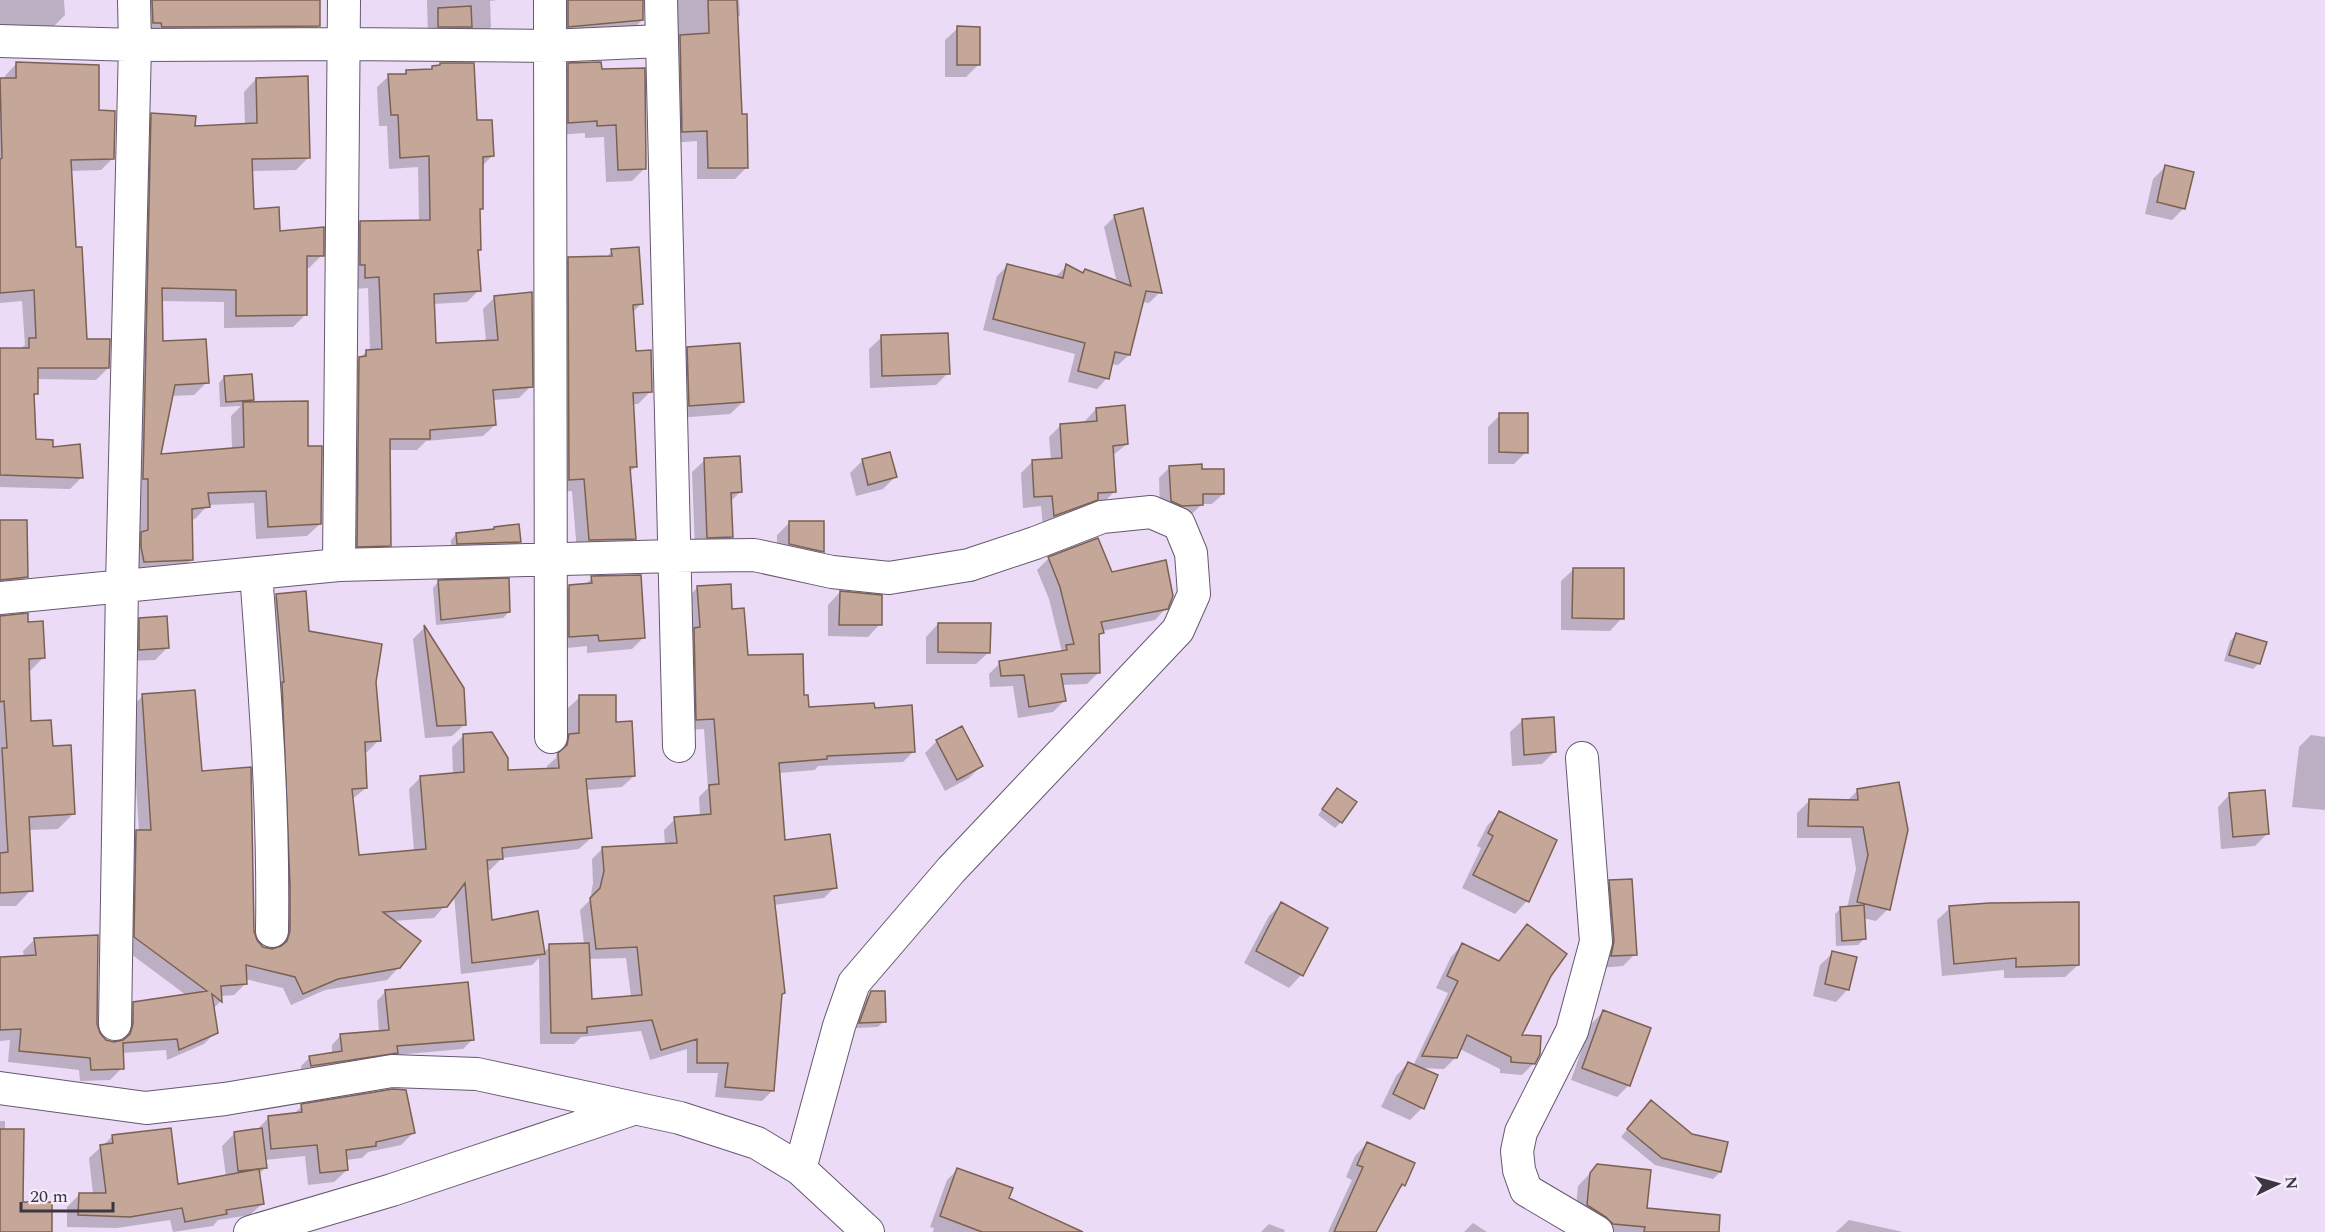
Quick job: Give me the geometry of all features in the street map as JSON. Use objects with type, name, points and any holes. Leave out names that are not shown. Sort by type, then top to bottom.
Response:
[{"type":"street","points":[[115,1024],[122,586],[135,45],[134,0]]},
{"type":"street","points":[[339,565],[344,0]]},
{"type":"street","points":[[550,0],[551,737]]},
{"type":"street","points":[[661,0],[679,746]]},
{"type":"street","points":[[0,41],[135,45],[549,46],[661,41]]},
{"type":"street","points":[[0,598],[339,565],[674,556],[754,555],[832,572],[889,578],[969,565],[1102,518],[1151,512],[1179,524],[1191,553],[1194,594],[1178,630],[951,870],[854,983],[839,1026],[800,1169]]},
{"type":"street","points":[[256,573],[265,680],[273,856],[272,931]]},
{"type":"street","points":[[1582,758],[1596,942],[1572,1031],[1521,1132],[1517,1151],[1519,1170],[1526,1190],[1597,1232]]},
{"type":"street","points":[[0,1088],[146,1108],[225,1099],[393,1071],[477,1074],[680,1118],[757,1143],[800,1169],[868,1232]]},
{"type":"street","points":[[250,1232],[392,1190],[633,1109]]},
{"type":"building","points":[[152,0],[320,0],[320,26],[162,27],[161,23],[153,23]]},
{"type":"building","points":[[568,0],[643,0],[643,20],[568,27]]},
{"type":"building","points":[[708,0],[737,0],[742,114],[747,114],[748,168],[708,168],[707,131],[682,132],[680,35],[709,33]]},
{"type":"building","points":[[471,6],[472,27],[438,27],[438,8]]},
{"type":"building","points":[[957,26],[980,27],[980,65],[957,65]]},
{"type":"building","points":[[16,62],[99,65],[99,110],[115,111],[114,159],[71,160],[76,247],[82,247],[87,339],[110,339],[109,368],[38,368],[38,394],[34,394],[36,439],[53,440],[53,447],[80,444],[83,478],[0,475],[0,348],[29,348],[29,338],[36,338],[34,290],[0,293],[0,159],[2,158],[0,78],[16,78]]},
{"type":"building","points":[[601,62],[602,69],[645,68],[646,169],[618,170],[616,125],[597,126],[597,121],[568,123],[568,63]]},
{"type":"building","points":[[440,63],[474,63],[477,120],[492,120],[494,156],[483,157],[483,209],[480,209],[481,250],[478,250],[481,291],[434,294],[436,343],[498,340],[494,296],[532,292],[533,387],[493,390],[496,425],[430,430],[430,439],[390,439],[391,546],[357,547],[359,357],[366,356],[366,350],[382,349],[379,277],[365,278],[365,265],[360,265],[360,221],[430,220],[429,156],[400,158],[398,115],[391,115],[388,74],[406,74],[406,70],[432,69],[432,66],[440,65]]},
{"type":"building","points":[[308,76],[310,158],[252,159],[254,209],[279,207],[280,231],[324,227],[324,256],[307,256],[307,315],[236,316],[236,290],[162,288],[163,341],[206,339],[209,383],[175,385],[161,454],[244,447],[243,402],[308,401],[308,446],[322,446],[321,524],[268,527],[266,491],[208,493],[210,507],[192,509],[193,560],[144,562],[141,532],[148,530],[148,479],[143,479],[151,113],[196,116],[195,126],[257,123],[256,78]]},
{"type":"building","points":[[2165,165],[2194,172],[2185,209],[2157,202]]},
{"type":"building","points":[[1143,208],[1162,293],[1146,291],[1130,355],[1115,352],[1109,379],[1078,371],[1085,343],[993,319],[1007,264],[1063,278],[1066,264],[1083,273],[1085,269],[1131,286],[1114,215]]},
{"type":"building","points":[[639,247],[643,304],[633,305],[636,351],[651,350],[652,392],[633,393],[637,467],[630,467],[636,539],[589,540],[584,479],[569,480],[568,257],[612,256],[611,249]]},
{"type":"building","points":[[948,333],[950,374],[882,376],[881,335]]},
{"type":"building","points":[[740,343],[744,402],[689,406],[687,347]]},
{"type":"building","points":[[252,374],[254,400],[226,402],[224,376]]},
{"type":"building","points":[[1125,405],[1128,444],[1113,446],[1116,492],[1098,493],[1098,500],[1054,516],[1052,496],[1034,497],[1032,460],[1062,458],[1060,424],[1097,421],[1096,408]]},
{"type":"building","points":[[1499,413],[1528,413],[1528,453],[1499,452]]},
{"type":"building","points":[[890,452],[897,477],[868,485],[862,459]]},
{"type":"building","points":[[740,456],[742,492],[731,493],[733,537],[707,538],[704,458]]},
{"type":"building","points":[[1202,464],[1202,469],[1224,469],[1224,494],[1203,494],[1203,505],[1182,506],[1171,501],[1169,466]]},
{"type":"building","points":[[0,520],[27,520],[28,577],[0,580]]},
{"type":"building","points":[[789,521],[824,521],[824,552],[789,544]]},
{"type":"building","points":[[519,524],[521,542],[457,544],[456,533]]},
{"type":"building","points":[[1098,538],[1112,572],[1166,560],[1173,596],[1168,609],[1101,622],[1104,633],[1099,634],[1100,673],[1061,674],[1066,701],[1029,707],[1024,675],[1001,676],[999,661],[1067,650],[1066,645],[1074,644],[1060,587],[1048,557]]},
{"type":"building","points":[[1573,568],[1624,568],[1624,619],[1572,618]]},
{"type":"building","points":[[641,575],[645,638],[599,641],[598,635],[569,637],[569,585],[592,583],[591,576]]},
{"type":"building","points":[[509,578],[510,612],[441,620],[438,580]]},
{"type":"building","points":[[731,584],[732,609],[744,608],[748,655],[803,654],[804,695],[808,695],[809,707],[874,703],[875,708],[912,705],[915,752],[827,756],[827,759],[779,763],[785,840],[830,834],[837,888],[774,896],[785,993],[782,994],[774,1091],[725,1087],[728,1063],[697,1063],[697,1039],[661,1050],[652,1020],[587,1027],[587,1033],[551,1033],[549,944],[589,943],[592,999],[642,995],[637,947],[596,949],[590,898],[600,888],[604,871],[602,847],[677,843],[674,817],[711,814],[709,785],[719,784],[714,719],[696,720],[694,628],[700,627],[697,586]]},
{"type":"building","points":[[306,591],[309,631],[382,644],[376,682],[381,741],[365,742],[367,788],[352,789],[359,855],[426,849],[420,776],[464,772],[463,734],[492,732],[508,758],[508,770],[559,768],[558,753],[567,745],[569,734],[579,733],[579,695],[616,695],[616,722],[632,721],[635,776],[586,779],[592,838],[502,848],[503,859],[487,860],[492,920],[538,911],[545,954],[472,963],[465,883],[447,907],[383,912],[421,941],[400,968],[338,979],[303,994],[295,977],[246,965],[247,984],[221,986],[222,1002],[212,994],[218,1033],[179,1050],[177,1039],[123,1043],[124,1069],[91,1070],[90,1058],[19,1051],[21,1029],[0,1030],[0,957],[36,955],[34,938],[98,935],[97,1024],[106,1040],[114,1042],[123,1040],[130,1034],[133,1024],[133,1002],[207,991],[134,937],[136,830],[151,830],[142,694],[195,690],[202,771],[251,767],[254,931],[263,947],[272,949],[287,941],[290,931],[290,886],[282,682],[284,682],[276,594]]},
{"type":"building","points":[[840,591],[882,595],[882,625],[839,625]]},
{"type":"building","points":[[28,613],[28,622],[43,621],[45,658],[29,659],[31,721],[51,720],[53,746],[71,745],[75,814],[29,817],[33,891],[0,893],[0,853],[8,852],[2,748],[7,748],[4,701],[0,702],[0,616]]},
{"type":"building","points":[[167,616],[169,648],[139,650],[139,618]]},
{"type":"building","points":[[938,623],[991,623],[990,653],[938,652]]},
{"type":"building","points":[[424,625],[464,688],[466,725],[437,726]]},
{"type":"building","points":[[2236,633],[2267,642],[2260,664],[2229,655]]},
{"type":"building","points":[[1554,717],[1556,752],[1524,755],[1522,719]]},
{"type":"building","points":[[962,726],[983,766],[957,780],[936,740]]},
{"type":"building","points":[[1899,782],[1908,830],[1890,910],[1857,902],[1868,855],[1863,827],[1808,826],[1809,799],[1858,800],[1857,789]]},
{"type":"building","points":[[1337,788],[1357,802],[1342,823],[1322,809]]},
{"type":"building","points":[[2265,790],[2269,834],[2233,837],[2229,793]]},
{"type":"building","points":[[1499,811],[1557,840],[1529,902],[1473,875],[1493,836],[1488,833]]},
{"type":"building","points":[[1632,879],[1637,955],[1611,956],[1614,941],[1609,880]]},
{"type":"building","points":[[1281,902],[1328,928],[1303,976],[1256,951]]},
{"type":"building","points":[[2079,902],[2079,965],[2016,967],[2016,958],[1954,964],[1949,906]]},
{"type":"building","points":[[1864,905],[1866,939],[1842,941],[1840,907]]},
{"type":"building","points":[[1527,924],[1567,954],[1551,976],[1522,1035],[1541,1036],[1540,1054],[1535,1064],[1511,1062],[1511,1057],[1467,1035],[1457,1058],[1422,1056],[1458,981],[1447,976],[1462,943],[1499,961]]},
{"type":"building","points":[[1832,951],[1857,957],[1849,990],[1825,984]]},
{"type":"building","points":[[468,982],[474,1040],[397,1046],[398,1053],[311,1066],[309,1056],[342,1051],[340,1034],[389,1030],[385,990]]},
{"type":"building","points":[[871,991],[885,991],[886,1022],[859,1023]]},
{"type":"building","points":[[1603,1010],[1651,1028],[1630,1086],[1582,1068]]},
{"type":"building","points":[[1408,1062],[1438,1075],[1424,1109],[1393,1094]]},
{"type":"building","points":[[393,1089],[406,1090],[415,1133],[376,1142],[376,1146],[346,1150],[348,1170],[320,1173],[317,1145],[271,1149],[268,1116],[302,1112],[301,1104]]},
{"type":"building","points":[[1651,1100],[1692,1134],[1728,1142],[1721,1172],[1662,1158],[1627,1129]]},
{"type":"building","points":[[171,1128],[178,1184],[259,1169],[264,1204],[226,1210],[227,1214],[185,1222],[182,1208],[130,1217],[78,1215],[79,1193],[106,1193],[100,1145],[113,1143],[112,1135]]},
{"type":"building","points":[[262,1128],[267,1168],[238,1171],[234,1132]]},
{"type":"building","points":[[0,1129],[24,1129],[23,1202],[52,1202],[52,1232],[0,1232]]},
{"type":"building","points":[[1367,1142],[1415,1163],[1405,1186],[1402,1184],[1376,1232],[1334,1232],[1363,1167],[1357,1165]]},
{"type":"building","points":[[1597,1164],[1651,1170],[1647,1208],[1720,1215],[1719,1232],[1644,1232],[1645,1227],[1613,1224],[1587,1205],[1590,1173]]},
{"type":"building","points":[[957,1168],[1013,1188],[1009,1198],[1083,1232],[982,1232],[940,1216]]}]
